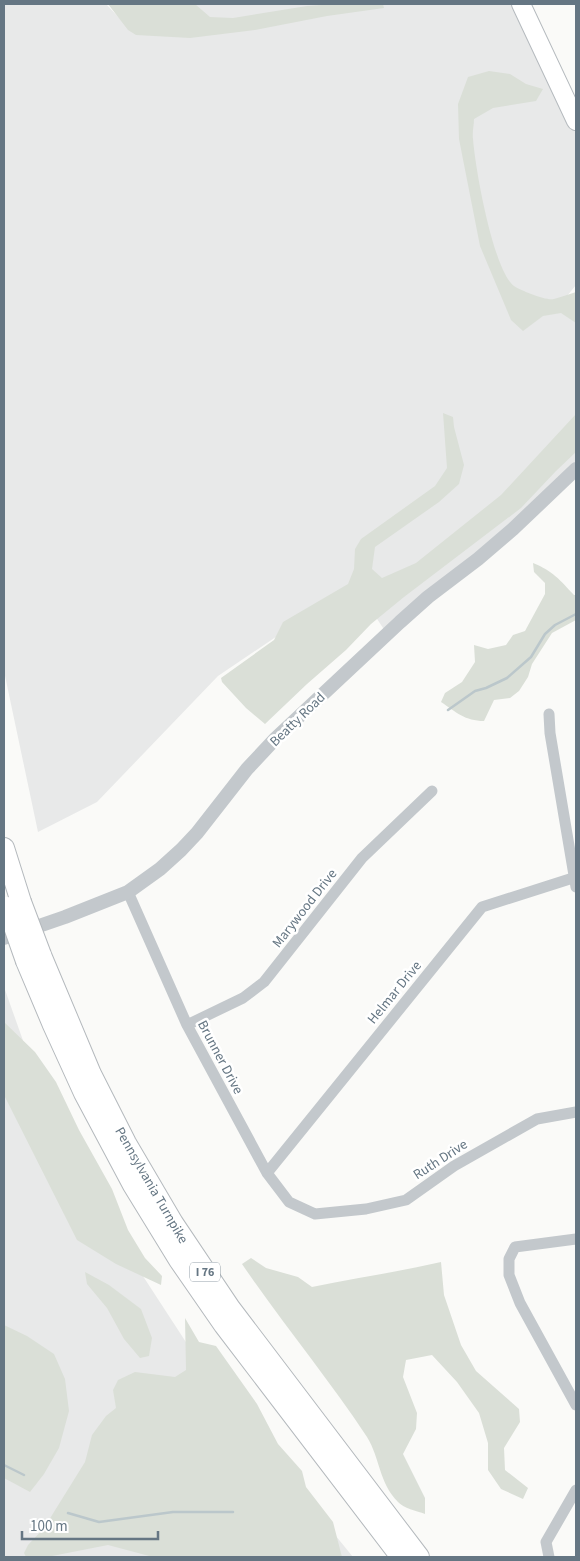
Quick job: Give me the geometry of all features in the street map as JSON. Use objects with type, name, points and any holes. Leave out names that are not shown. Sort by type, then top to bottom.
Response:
[{"type":"highway","name":"Pennsylvania Turnpike","points":[[4,848],[10,902],[34,958],[126,1143],[173,1222],[230,1308],[419,1557]]},
{"type":"highway","name":"Pennsylvania Turnpike","points":[[34,958],[53,1025],[84,1093],[133,1185],[179,1260],[224,1325],[401,1557]]},
{"type":"main road","points":[[521,4],[576,121]]},
{"type":"street","name":"Beatty Road","points":[[4,938],[128,892],[160,868],[181,850],[248,769],[283,732],[428,597],[513,530],[576,469]]},
{"type":"street","points":[[549,714],[550,733],[576,880]]},
{"type":"street","name":"Marywood Drive","points":[[187,1025],[243,998],[264,982],[362,858],[432,791]]},
{"type":"street","name":"Helmar Drive","points":[[267,1172],[482,907],[576,880]]},
{"type":"street","name":"Brunner Drive","points":[[128,892],[187,1025],[267,1172],[288,1202],[315,1214]]},
{"type":"street","name":"Ruth Drive","points":[[315,1214],[366,1210],[406,1200],[454,1166],[537,1119],[576,1112]]},
{"type":"street","points":[[576,1239],[515,1247],[509,1259],[509,1275],[520,1303],[576,1406]]},
{"type":"street","points":[[549,1557],[546,1542],[576,1490]]},
{"type":"shaded area","points":[[4,4],[106,4],[124,23],[179,4],[521,4],[576,121],[576,285],[567,296],[576,305],[576,469],[387,634],[354,584],[218,676],[97,802],[38,832],[4,671]]},
{"type":"shaded area","points":[[108,4],[195,4],[210,17],[233,18],[307,6],[335,4],[383,4],[384,8],[327,16],[255,30],[190,38],[136,35],[128,30]]},
{"type":"shaded area","points":[[489,71],[510,74],[526,84],[543,89],[536,101],[493,108],[474,119],[474,153],[492,240],[506,276],[514,286],[528,293],[550,299],[576,292],[576,323],[561,313],[543,316],[523,331],[511,320],[480,246],[459,139],[458,104],[468,77]]},
{"type":"shaded area","points":[[443,413],[453,417],[464,465],[459,484],[439,502],[375,547],[372,569],[382,578],[416,563],[501,495],[576,414],[576,452],[521,508],[371,624],[346,650],[265,724],[246,708],[222,682],[221,678],[274,640],[283,622],[348,584],[354,569],[355,549],[361,539],[435,486],[447,468]]},
{"type":"shaded area","points":[[533,563],[551,573],[576,595],[576,620],[552,633],[532,664],[528,677],[519,691],[510,698],[494,700],[484,721],[466,718],[441,702],[445,693],[462,682],[475,662],[474,645],[488,649],[506,645],[513,635],[525,631],[545,594],[545,583],[534,572]]},
{"type":"shaded area","points":[[4,987],[42,1094],[111,1227],[195,1356],[279,1466],[353,1557],[4,1557]]},
{"type":"shaded area","points":[[4,1022],[35,1052],[56,1082],[79,1130],[112,1189],[128,1230],[145,1258],[162,1276],[161,1285],[116,1264],[77,1240],[4,1095]]},
{"type":"shaded area","points":[[251,1258],[266,1268],[298,1277],[312,1287],[441,1262],[444,1295],[461,1345],[476,1371],[519,1409],[520,1422],[504,1448],[505,1470],[528,1488],[523,1499],[501,1489],[488,1470],[488,1443],[479,1413],[457,1382],[432,1355],[406,1360],[403,1377],[417,1413],[416,1429],[403,1454],[425,1498],[425,1514],[400,1504],[392,1495],[383,1479],[375,1453],[367,1437],[242,1264]]},
{"type":"shaded area","points":[[85,1272],[109,1285],[141,1309],[152,1338],[149,1356],[140,1358],[124,1339],[107,1308],[87,1284]]},
{"type":"shaded area","points":[[185,1318],[199,1342],[216,1346],[257,1404],[278,1444],[302,1471],[306,1487],[333,1522],[342,1557],[153,1557],[108,1545],[47,1557],[26,1557],[24,1553],[28,1545],[44,1528],[85,1462],[92,1435],[106,1416],[116,1408],[113,1390],[118,1380],[135,1372],[175,1377],[186,1370]]},
{"type":"shaded area","points":[[4,1325],[27,1336],[54,1354],[65,1379],[69,1411],[59,1448],[44,1474],[30,1492],[4,1478]]},
{"type":"waterway","points":[[448,710],[475,691],[507,678],[531,657],[545,634],[555,625],[576,614]]},
{"type":"waterway","points":[[4,1465],[24,1475]]},
{"type":"waterway","points":[[68,1513],[99,1522],[173,1512],[233,1512]]}]
